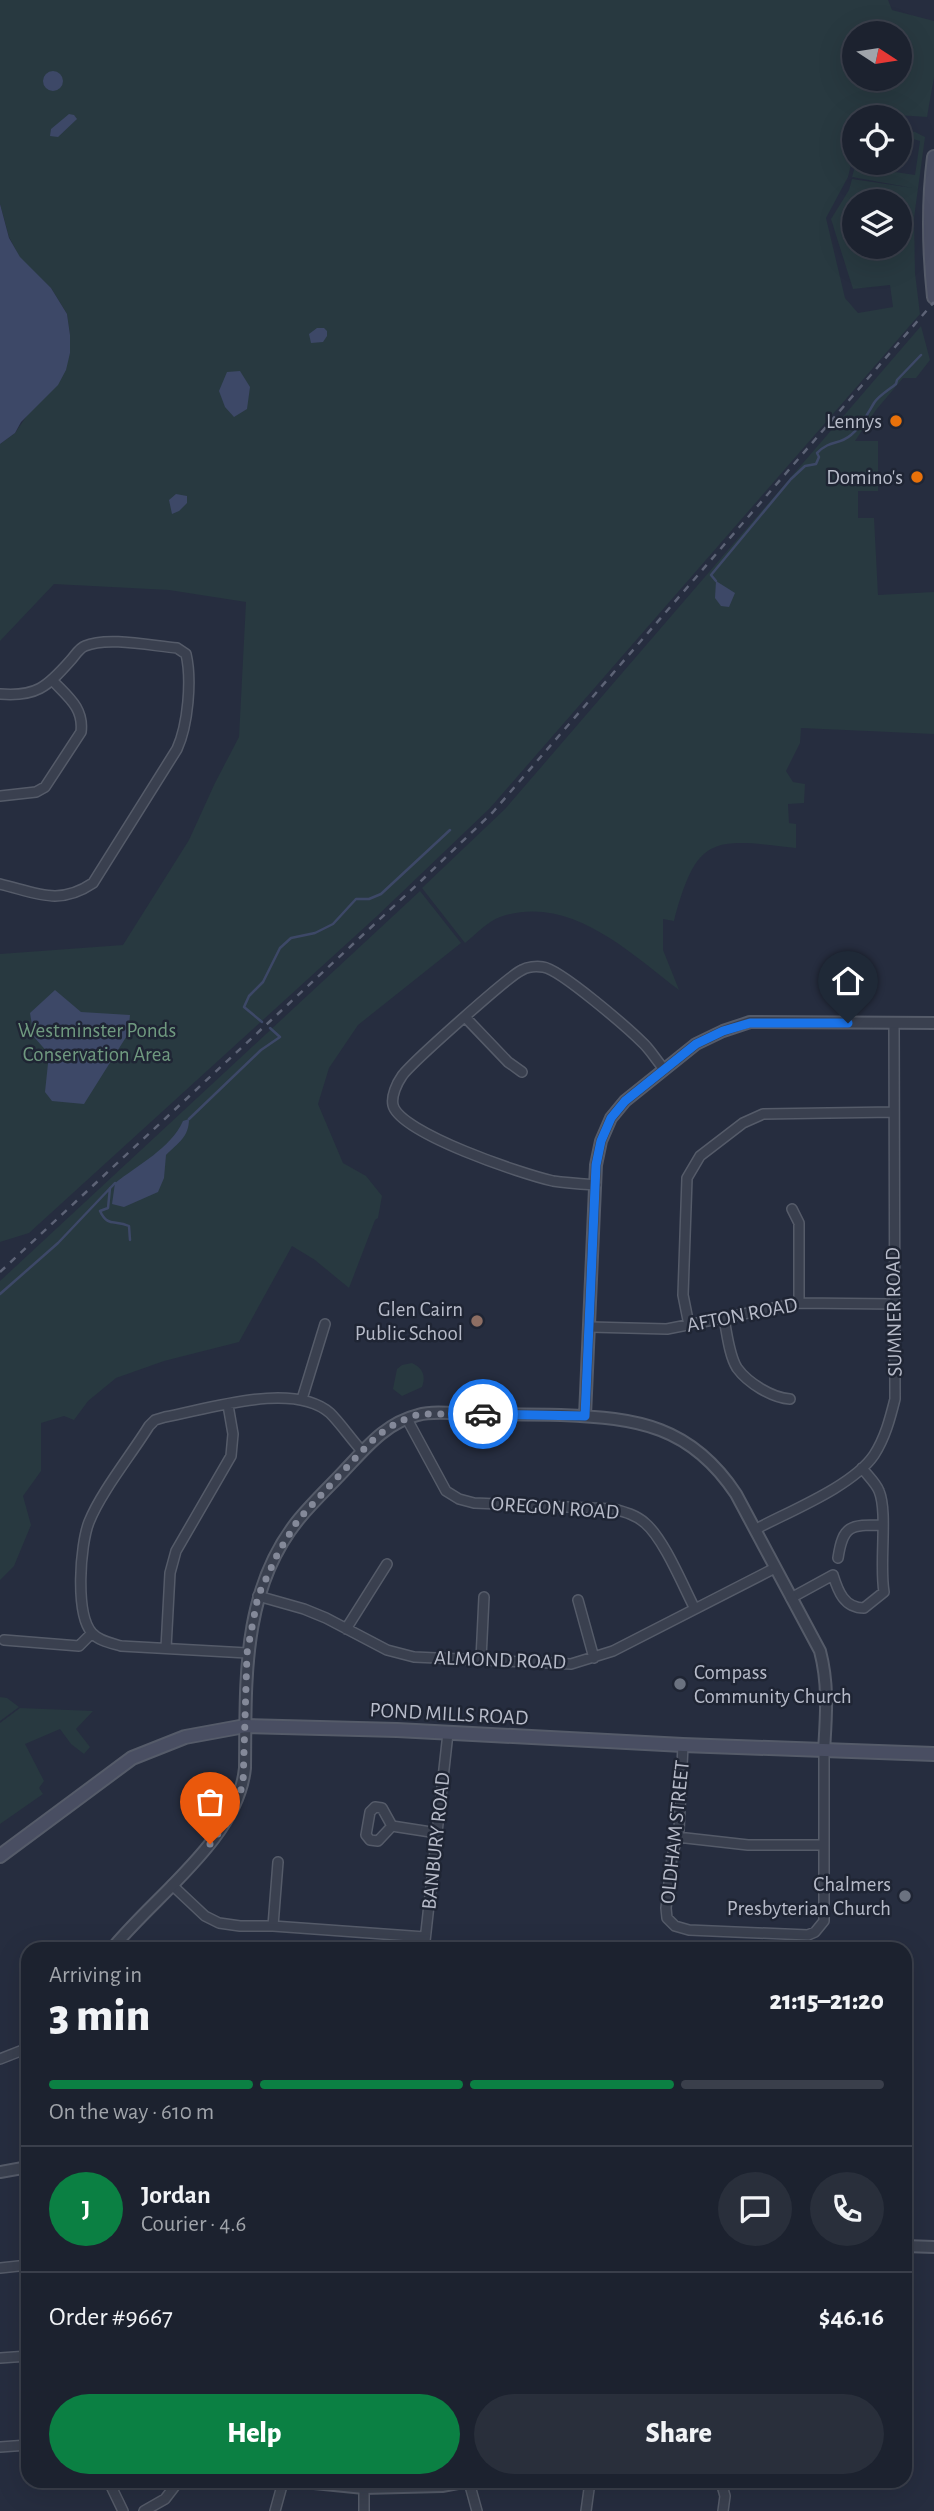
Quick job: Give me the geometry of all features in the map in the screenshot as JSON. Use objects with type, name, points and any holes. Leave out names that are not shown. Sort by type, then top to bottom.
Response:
[{"type":"main road","points":[[934,157],[929,210],[929,253],[934,297]]},
{"type":"main road","name":"POND MILLS ROAD","points":[[0,1856],[132,1758],[185,1737],[245,1726],[934,1754]]},
{"type":"street","points":[[0,694],[14,695],[37,691],[53,681],[83,646],[106,642],[177,648],[186,654],[188,666],[184,733],[177,749],[93,883],[80,892],[65,897],[0,884]]},
{"type":"street","points":[[0,796],[36,792],[45,787],[81,732],[82,722],[78,708],[53,681]]},
{"type":"street","points":[[596,1185],[555,1181],[500,1166],[409,1125],[397,1115],[392,1104],[395,1089],[404,1074],[520,970],[545,967],[622,1024],[645,1045],[664,1069]]},
{"type":"street","points":[[465,1017],[500,1055],[522,1072]]},
{"type":"street","points":[[585,1416],[596,1165],[601,1141],[611,1118],[625,1101],[696,1044],[723,1031],[750,1023],[934,1023]]},
{"type":"street","name":"SUMNER ROAD","points":[[756,1529],[830,1489],[862,1468],[883,1440],[895,1399],[894,1023]]},
{"type":"street","points":[[689,1325],[683,1284],[687,1178],[700,1156],[743,1123],[763,1114],[894,1112]]},
{"type":"street","points":[[792,1209],[799,1223],[799,1303]]},
{"type":"street","name":"AFTON ROAD","points":[[590,1327],[667,1329],[799,1303],[894,1304]]},
{"type":"street","points":[[724,1319],[737,1368],[767,1391],[779,1398],[790,1399]]},
{"type":"street","points":[[302,1399],[325,1324]]},
{"type":"street","points":[[247,1653],[121,1646],[92,1633],[84,1619],[80,1603],[84,1540],[89,1522],[101,1500],[155,1420],[228,1405],[266,1398],[302,1399],[329,1413],[362,1451]]},
{"type":"street","points":[[166,1648],[170,1573],[176,1551],[231,1456],[233,1434],[228,1405]]},
{"type":"street","points":[[119,1942],[228,1821],[243,1785],[247,1653],[258,1596],[278,1553],[298,1520],[378,1435],[419,1414],[585,1416],[637,1422],[676,1436],[704,1455],[724,1476],[756,1529],[820,1651],[828,1700],[824,1751]]},
{"type":"street","name":"OREGON ROAD","points":[[407,1419],[446,1491],[459,1499],[474,1503],[614,1509],[631,1514],[645,1523],[658,1538],[695,1609]]},
{"type":"street","points":[[791,1598],[833,1575],[839,1595],[857,1608],[864,1608],[884,1592],[881,1575],[882,1525],[879,1491],[862,1468]]},
{"type":"street","points":[[838,1558],[841,1538],[849,1529],[858,1525],[882,1525]]},
{"type":"street","points":[[346,1629],[387,1564]]},
{"type":"street","name":"ALMOND ROAD","points":[[258,1596],[303,1609],[387,1650],[414,1657],[571,1664],[613,1651],[775,1567]]},
{"type":"street","points":[[481,1659],[484,1597]]},
{"type":"street","points":[[578,1600],[594,1658]]},
{"type":"street","points":[[4,1640],[79,1646],[92,1633]]},
{"type":"street","name":"BANBURY ROAD","points":[[425,1942],[448,1733]]},
{"type":"street","name":"OLDHAM STREET","points":[[683,1745],[677,1837],[666,1908],[667,1918],[675,1926],[690,1930],[808,1935],[815,1932],[824,1921],[824,1751]]},
{"type":"street","points":[[391,1826],[437,1833]]},
{"type":"street","points":[[677,1837],[748,1845],[824,1845]]},
{"type":"street","points":[[274,1926],[278,1862]]},
{"type":"street","points":[[172,1885],[205,1916],[219,1923],[425,1937]]},
{"type":"street","points":[[0,2059],[21,2052]]},
{"type":"street","points":[[0,2172],[21,2168]]},
{"type":"street","points":[[912,2246],[934,2247]]},
{"type":"street","points":[[0,2268],[21,2266]]},
{"type":"street","points":[[0,2358],[21,2356]]},
{"type":"street","points":[[0,2447],[21,2446]]},
{"type":"street","points":[[112,2488],[123,2511]]},
{"type":"street","points":[[144,2511],[165,2499],[173,2488]]},
{"type":"street","points":[[275,2511],[281,2488]]},
{"type":"street","points":[[364,2488],[364,2511]]},
{"type":"street","points":[[468,2488],[477,2511]]},
{"type":"street","points":[[586,2511],[589,2488]]},
{"type":"street","points":[[723,2488],[725,2496],[723,2511]]},
{"type":"green space","name":"Westminster Ponds Conservation Area","points":[[0,0],[888,0],[892,10],[934,21],[934,77],[927,117],[912,116],[912,105],[842,105],[842,175],[848,175],[826,218],[845,298],[858,313],[893,307],[890,285],[853,289],[844,259],[912,259],[912,189],[849,189],[852,179],[913,188],[852,177],[915,175],[920,141],[912,139],[912,131],[925,137],[914,218],[915,273],[920,314],[490,808],[376,917],[29,1233],[0,1242],[0,954],[123,945],[189,840],[239,737],[246,602],[169,590],[54,584],[0,641],[0,444],[15,433],[70,353],[67,314],[51,288],[20,258],[9,237],[0,204]]},
{"type":"green space","points":[[842,201],[842,254],[831,219]]},
{"type":"green space","points":[[921,326],[930,360],[916,378],[903,378],[855,441],[878,441],[878,491],[858,491],[858,518],[874,518],[878,595],[934,592],[934,734],[801,728],[800,743],[786,771],[793,782],[805,784],[804,803],[788,804],[789,823],[796,824],[796,848],[727,844],[712,848],[701,857],[682,893],[674,921],[663,919],[663,950],[679,990],[597,930],[550,913],[525,912],[500,917],[465,943],[422,888],[505,809]]},
{"type":"green space","points":[[420,891],[461,943],[358,1025],[329,1068],[318,1104],[343,1163],[366,1176],[382,1196],[378,1218],[349,1288],[315,1260],[292,1246],[239,1342],[164,1361],[116,1378],[88,1401],[74,1420],[64,1416],[41,1423],[41,1471],[23,1496],[31,1525],[14,1566],[0,1580],[0,1281]]},
{"type":"green space","points":[[412,1363],[423,1373],[422,1387],[402,1396],[393,1389],[397,1369]]},
{"type":"green space","points":[[0,1697],[7,1698],[19,1707],[0,1721]]},
{"type":"green space","points":[[20,1708],[93,1711],[76,1729],[90,1747],[84,1754],[71,1744],[60,1729],[25,1744],[44,1781],[39,1788],[43,1794],[0,1824],[0,1723]]},
{"type":"water","points":[[49,71],[57,71],[63,81],[57,91],[49,91],[43,85],[43,77]]},
{"type":"water","points":[[69,114],[77,119],[58,137],[50,136],[51,129]]},
{"type":"water","points":[[0,204],[9,238],[20,257],[51,288],[67,314],[70,353],[66,370],[58,385],[21,422],[15,433],[0,444]]},
{"type":"water","points":[[317,328],[324,328],[327,336],[323,342],[311,343],[309,334]]},
{"type":"water","points":[[240,371],[250,387],[247,409],[234,417],[225,407],[219,391],[227,372]]},
{"type":"water","points":[[176,494],[187,496],[187,503],[172,514],[169,500]]},
{"type":"water","points":[[716,581],[735,593],[729,607],[721,606],[715,598]]},
{"type":"water","points":[[55,990],[81,1012],[130,1015],[128,1034],[84,1104],[52,1101],[45,1092],[49,1054],[34,1037],[30,1013]]},
{"type":"water","points":[[189,1119],[185,1135],[166,1155],[164,1178],[158,1192],[124,1207],[112,1204],[115,1183],[162,1148],[178,1131],[183,1121]]},
{"type":"waterway","points":[[716,581],[711,575],[791,479],[805,466],[816,464],[819,457],[817,453],[822,449],[855,432],[876,400],[896,384],[921,355]]},
{"type":"waterway","points":[[262,1022],[244,1007],[249,996],[263,982],[280,948],[291,938],[315,933],[333,924],[356,899],[369,899],[381,894],[450,830]]},
{"type":"waterway","points":[[189,1119],[261,1050],[280,1037],[270,1028]]},
{"type":"waterway","points":[[0,1294],[58,1243],[115,1183]]},
{"type":"waterway","points":[[110,1188],[108,1208],[100,1211],[106,1220],[129,1226],[130,1240]]},
{"type":"railway","points":[[0,1272],[493,812],[934,302]]},
{"type":"way so far","points":[[210,1844],[228,1821],[243,1785],[247,1653],[258,1596],[278,1553],[298,1520],[378,1435],[398,1422],[419,1414],[483,1414]]},
{"type":"place","name":"Lennys","points":[[896,421]]},
{"type":"place","name":"Domino's","points":[[917,477]]},
{"type":"place","name":"Glen Cairn Public School","points":[[477,1321]]},
{"type":"place","name":"Compass Community Church","points":[[680,1684]]},
{"type":"place","name":"Chalmers Presbyterian Church","points":[[905,1896]]},
{"type":"route","points":[[483,1414],[585,1416],[596,1165],[601,1141],[611,1118],[625,1101],[696,1044],[723,1031],[750,1023],[848,1023]]}]
